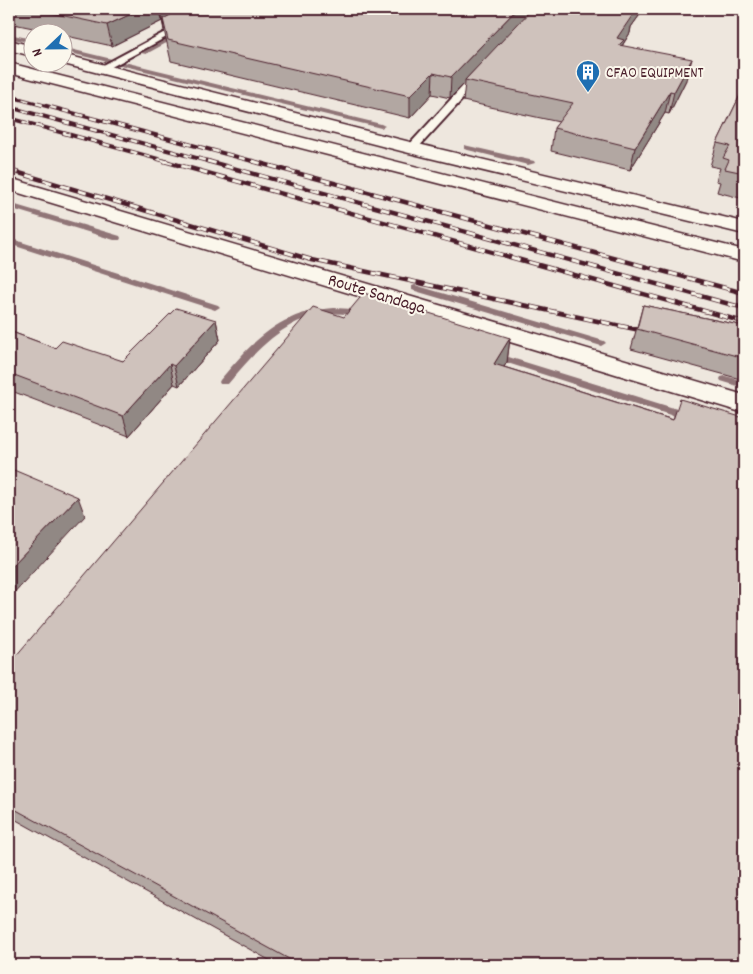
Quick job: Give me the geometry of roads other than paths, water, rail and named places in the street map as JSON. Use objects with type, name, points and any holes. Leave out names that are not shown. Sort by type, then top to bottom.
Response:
[{"type":"main road","points":[[9,45],[22,48]]},
{"type":"main road","points":[[72,62],[412,148],[744,228]]},
{"type":"main road","points":[[9,68],[744,256]]},
{"type":"main road","name":"Route Sandaga","points":[[9,184],[744,404]]},
{"type":"lane","points":[[101,69],[214,9]]},
{"type":"lane","points":[[412,148],[483,71]]},
{"type":"waterway","points":[[144,53],[180,34]]},
{"type":"waterway","points":[[9,36],[22,39]]},
{"type":"waterway","points":[[72,51],[381,126]]},
{"type":"waterway","points":[[467,147],[531,163]]},
{"type":"waterway","points":[[9,205],[117,238]]},
{"type":"waterway","points":[[9,241],[215,307]]},
{"type":"waterway","points":[[415,288],[601,343]]},
{"type":"waterway","points":[[224,382],[267,335],[293,320],[325,312],[348,311],[362,314]]},
{"type":"waterway","points":[[492,355],[689,417]]},
{"type":"waterway","points":[[725,379],[744,385]]},
{"type":"railway","points":[[9,96],[256,162]]},
{"type":"railway","points":[[9,107],[211,162]]},
{"type":"railway","points":[[9,118],[169,162]]},
{"type":"railway","points":[[164,161],[744,322]]},
{"type":"railway","points":[[207,161],[744,308]]},
{"type":"railway","points":[[252,161],[744,293]]},
{"type":"railway","points":[[9,170],[312,260],[649,332]]},
{"type":"place","name":"CFAO EQUIPMENT","points":[[588,93]]}]
